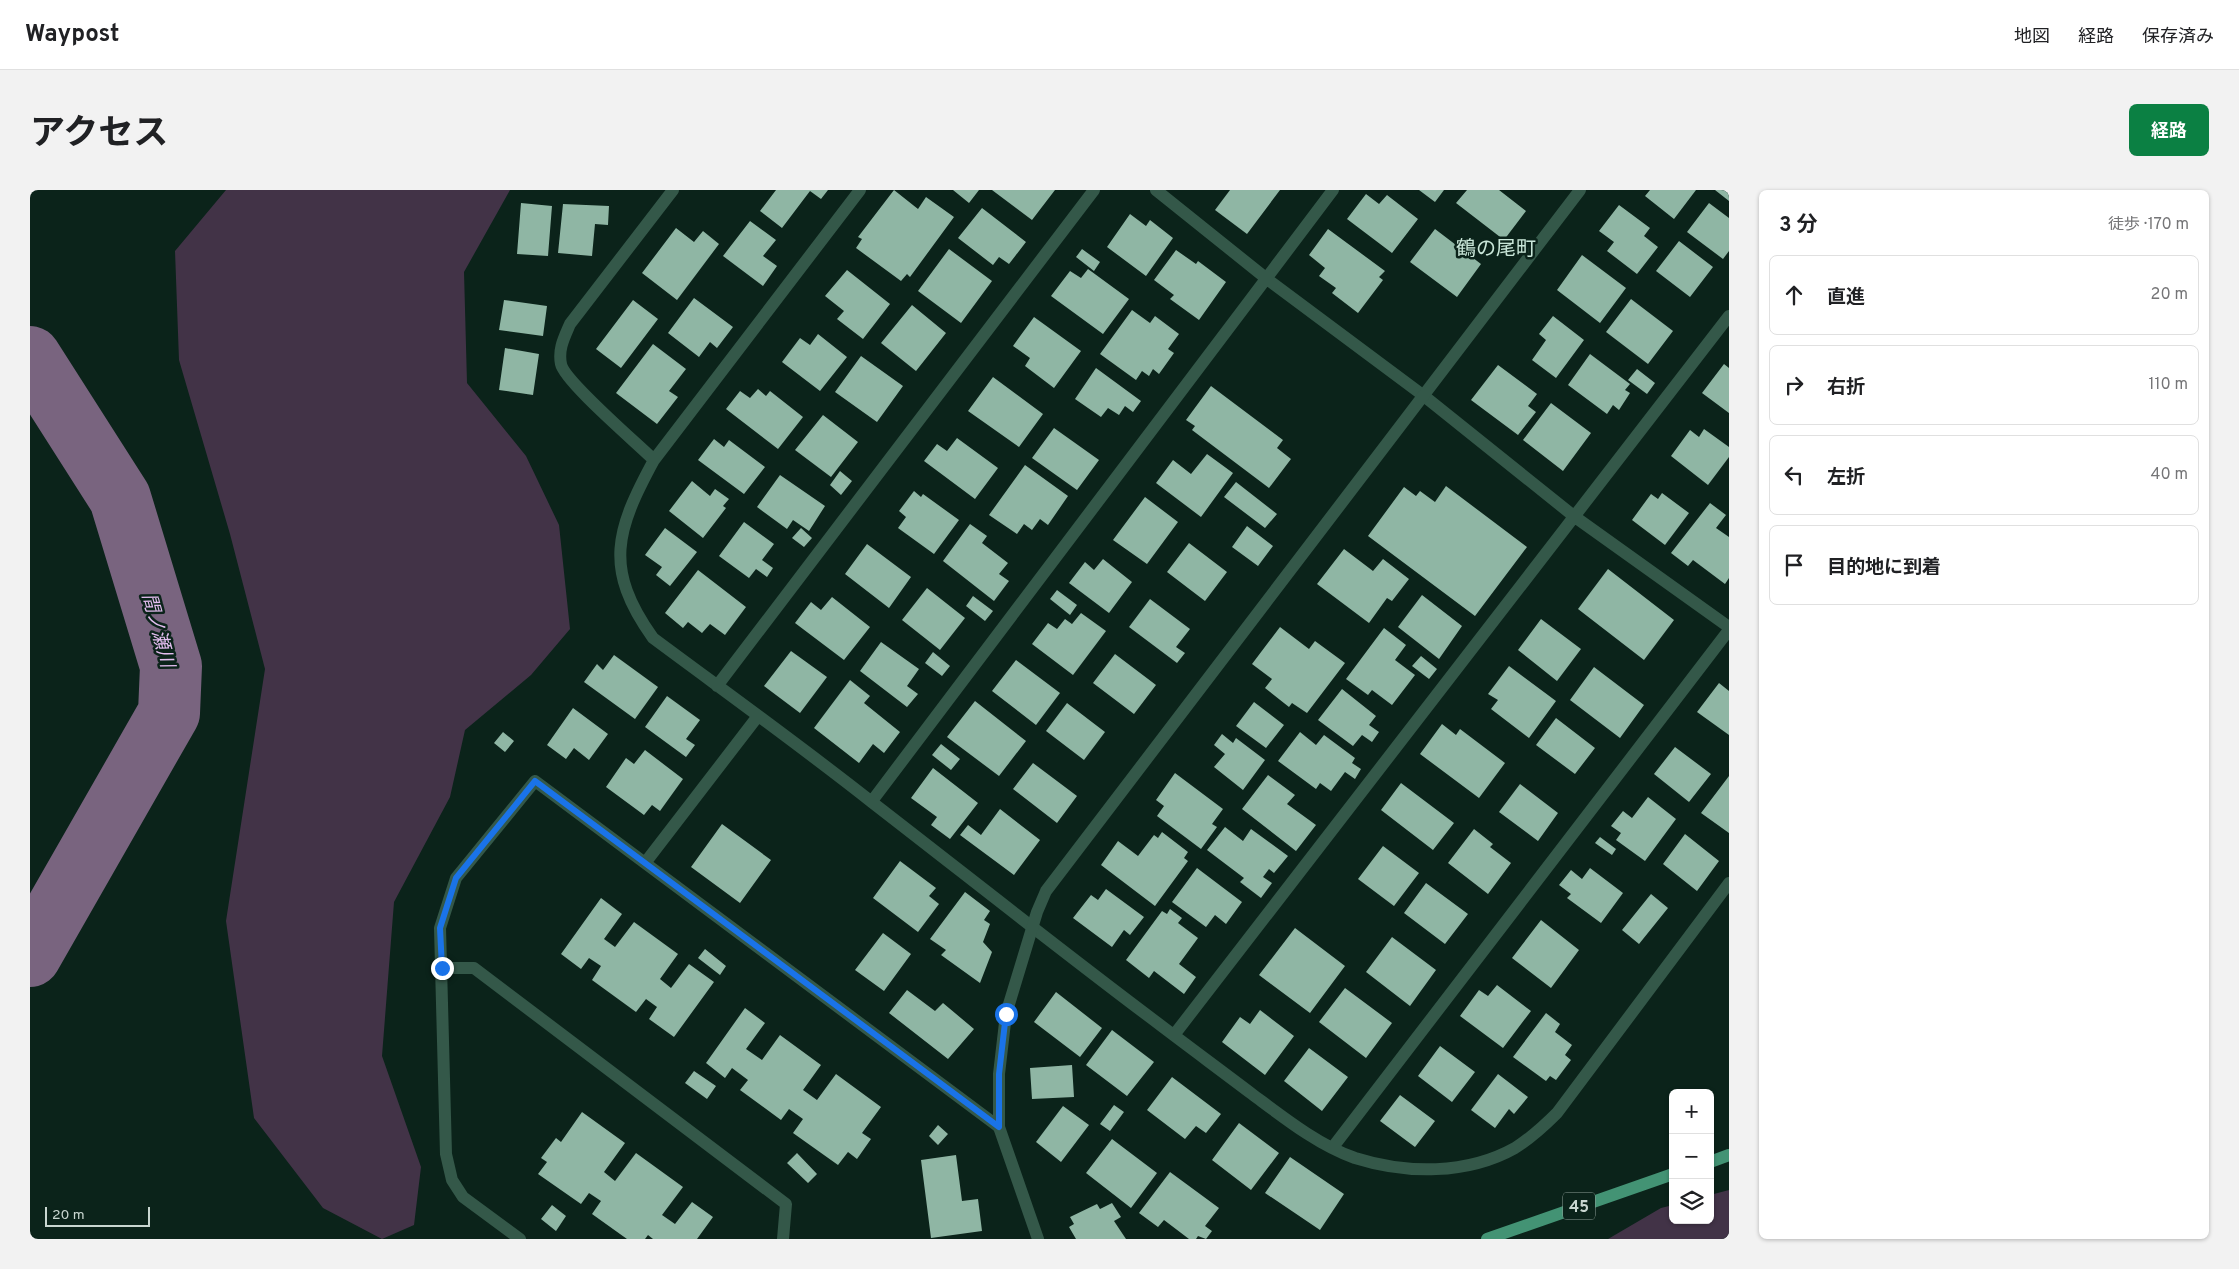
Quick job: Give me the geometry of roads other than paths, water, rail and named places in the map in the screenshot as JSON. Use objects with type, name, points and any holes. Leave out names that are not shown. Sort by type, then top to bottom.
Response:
[{"type":"main road","points":[[1714,1161],[1729,1155]]},
{"type":"main road","name":"45","points":[[1487,1239],[1669,1175]]},
{"type":"street","points":[[654,460],[575,384],[561,366],[560,348],[570,324],[673,190]]},
{"type":"street","points":[[860,190],[654,460],[634,497],[621,532],[620,567],[640,619],[653,638],[872,801],[1032,928],[1271,1108],[1352,1157],[1376,1163],[1406,1169],[1441,1169],[1477,1165],[1513,1149],[1532,1136],[1557,1113],[1729,883]]},
{"type":"street","points":[[717,686],[1094,190]]},
{"type":"street","points":[[1156,190],[1267,279],[1424,396],[1575,517],[1729,629],[1333,1147]]},
{"type":"street","points":[[872,801],[1333,190]]},
{"type":"street","points":[[1038,1239],[999,1127],[999,1074],[1006,1014],[1032,928],[1046,891],[1580,190]]},
{"type":"street","points":[[1174,1035],[1729,316]]},
{"type":"street","points":[[645,863],[758,716]]},
{"type":"street","points":[[520,1239],[463,1197],[452,1180],[446,1154],[440,928],[456,878],[535,781],[999,1127]]},
{"type":"street","points":[[442,968],[474,968],[786,1204],[783,1239]]},
{"type":"waterway","name":"間ノ瀬川","points":[[30,357],[120,498],[171,666],[169,713],[30,956]]},
{"type":"district","name":"鶴の尾町","points":[[1496,248]]}]
